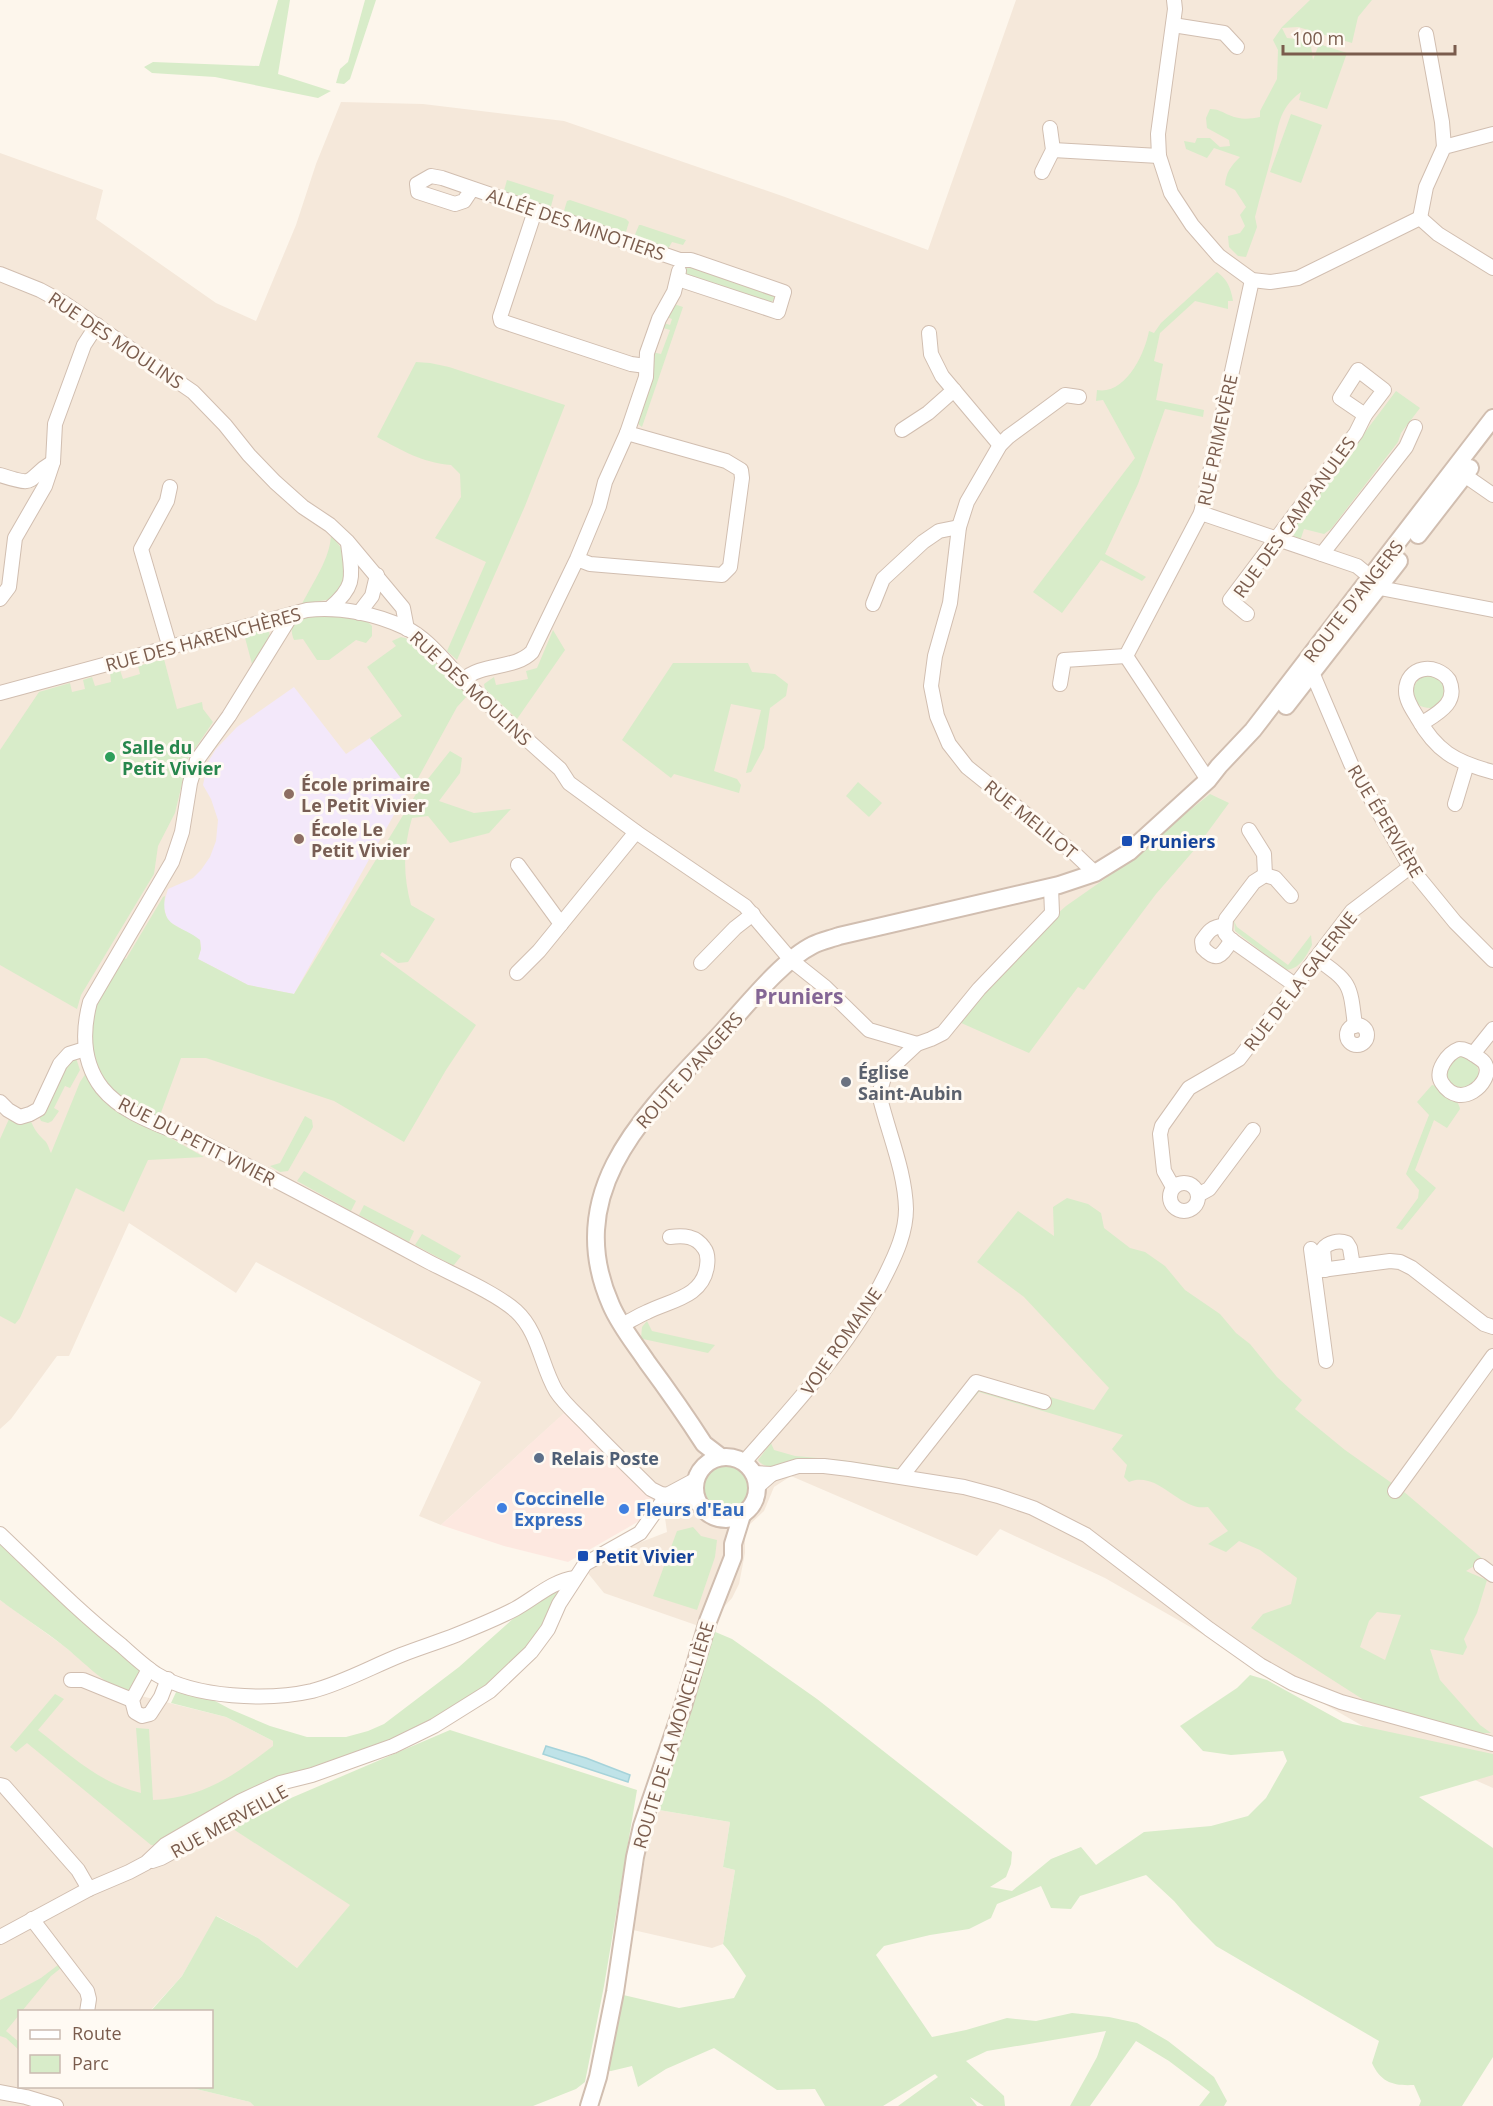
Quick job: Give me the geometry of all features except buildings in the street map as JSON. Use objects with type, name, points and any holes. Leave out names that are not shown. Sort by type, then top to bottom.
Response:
[{"type":"street","points":[[1174,0],[1173,25],[1158,134],[1159,156],[1171,193],[1192,225],[1218,256],[1252,280],[1270,282],[1298,278],[1420,219]]},
{"type":"street","points":[[1173,25],[1224,33],[1237,47]]},
{"type":"street","points":[[1420,219],[1426,187],[1444,147],[1442,122],[1425,34]]},
{"type":"street","points":[[1042,172],[1053,150],[1050,128]]},
{"type":"street","points":[[1444,147],[1493,134]]},
{"type":"street","points":[[1053,150],[1159,156]]},
{"type":"street","name":"ALLÉE DES MINOTIERS","points":[[472,189],[680,260],[691,260],[784,292],[778,312],[678,279]]},
{"type":"street","points":[[535,211],[500,317],[501,321],[631,364],[646,366]]},
{"type":"street","points":[[1420,219],[1438,234],[1493,268]]},
{"type":"street","name":"ALLÉE DES MINOTIERS","points":[[463,680],[482,669],[521,661],[532,652],[577,560],[599,506],[604,482],[627,433],[646,377],[647,353],[659,319],[678,279],[680,260]]},
{"type":"street","name":"RUE DES MOULINS","points":[[0,274],[40,290],[97,325],[193,392],[275,482],[347,541],[403,609],[407,629],[423,640],[560,769],[569,783],[745,906],[791,960],[825,987],[869,1030],[917,1044]]},
{"type":"street","name":"RUE PRIMEVÈRE","points":[[1126,656],[1201,513],[1252,280]]},
{"type":"street","points":[[0,599],[9,587],[15,538],[45,486],[53,462],[55,424],[84,345],[97,325]]},
{"type":"street","points":[[929,333],[931,354],[942,376],[1000,445],[1065,395],[1079,397]]},
{"type":"street","points":[[902,430],[928,413],[954,390]]},
{"type":"street","name":"RUE DES CAMPANULES","points":[[1247,614],[1230,600],[1356,433],[1365,415]]},
{"type":"street","name":"ROUTE D'ANGERS","points":[[1460,472],[1493,418]]},
{"type":"street","points":[[1322,554],[1406,447],[1415,427]]},
{"type":"street","points":[[577,560],[590,564],[722,575],[730,567],[741,470],[726,461],[627,433]]},
{"type":"street","name":"ROUTE D'ANGERS","points":[[721,1457],[704,1444],[622,1325],[611,1306],[602,1280],[595,1237],[598,1207],[618,1155],[638,1124],[791,960],[813,945],[839,936],[1050,887],[1095,873],[1129,852],[1208,780],[1227,771],[1460,472],[1493,437]]},
{"type":"street","name":"RUE MELILOT","points":[[1000,445],[967,502],[959,527],[950,603],[935,656],[931,686],[937,716],[949,744],[967,767],[1074,853],[1095,873]]},
{"type":"street","points":[[0,475],[27,482],[53,462]]},
{"type":"street","points":[[1460,472],[1493,495]]},
{"type":"street","points":[[170,487],[167,501],[141,549],[170,648]]},
{"type":"street","points":[[1201,513],[1357,566],[1385,589],[1493,610]]},
{"type":"street","points":[[873,603],[883,579],[923,542],[939,531],[959,527]]},
{"type":"street","points":[[330,608],[341,599],[349,586],[351,570],[347,541]]},
{"type":"street","points":[[351,570],[366,564]]},
{"type":"street","points":[[349,586],[358,612],[372,596],[377,575]]},
{"type":"street","name":"RUE DES HARENCHÈRES","points":[[0,693],[307,610],[330,608],[358,612],[407,629]]},
{"type":"street","name":"RUE DU PETIT VIVIER","points":[[292,614],[229,716],[197,760],[190,783],[182,832],[172,862],[90,1002],[86,1019],[85,1049],[93,1073],[112,1098],[136,1113],[202,1143],[394,1242],[499,1299],[516,1311],[531,1331],[556,1391],[567,1405],[651,1489],[661,1494],[696,1500]]},
{"type":"street","points":[[267,621],[273,626],[278,637]]},
{"type":"street","points":[[1060,684],[1064,660],[1126,656],[1208,780]]},
{"type":"street","name":"RUE ÉPERVIÈRE","points":[[1307,670],[1351,764],[1410,867],[1455,922],[1493,960]]},
{"type":"street","points":[[1420,724],[1438,748],[1467,764],[1493,772]]},
{"type":"street","points":[[1455,804],[1467,764]]},
{"type":"street","points":[[1249,830],[1264,854],[1265,875]]},
{"type":"street","points":[[517,973],[539,951],[636,832]]},
{"type":"street","points":[[518,865],[561,924]]},
{"type":"street","name":"RUE DE LA GALERNE","points":[[1198,1195],[1196,1204],[1184,1211],[1178,1210],[1170,1201],[1170,1192],[1173,1187],[1164,1172],[1160,1142],[1162,1126],[1189,1088],[1239,1059],[1352,910],[1410,867]]},
{"type":"street","points":[[1291,896],[1275,878],[1265,875],[1254,882],[1226,919],[1224,926],[1225,933],[1232,940],[1295,985]]},
{"type":"street","points":[[917,1044],[943,1033],[993,974],[1052,913],[1050,887]]},
{"type":"street","points":[[701,963],[735,928],[753,914]]},
{"type":"street","points":[[1224,926],[1216,926],[1210,930],[1202,941],[1203,948],[1216,957],[1222,954],[1232,940]]},
{"type":"street","points":[[1316,958],[1347,983],[1355,1026]]},
{"type":"street","points":[[1473,1054],[1493,1029]]},
{"type":"street","name":"VOIE ROMAINE","points":[[751,1474],[869,1306],[895,1256],[906,1222],[904,1193],[880,1091],[885,1074],[917,1044]]},
{"type":"street","points":[[0,1102],[20,1117],[39,1109],[60,1064],[69,1054],[85,1049]]},
{"type":"street","points":[[1173,1187],[1187,1183],[1194,1187],[1198,1195],[1209,1190],[1253,1130]]},
{"type":"street","points":[[622,1325],[685,1297],[697,1288],[705,1277],[708,1259],[703,1246],[691,1237],[681,1235],[670,1237]]},
{"type":"street","points":[[1326,1360],[1320,1270],[1325,1246],[1347,1243],[1353,1266]]},
{"type":"street","points":[[1311,1249],[1320,1270]]},
{"type":"street","points":[[1320,1270],[1390,1261],[1400,1262],[1412,1268],[1484,1324],[1493,1328]]},
{"type":"street","points":[[1395,1491],[1493,1356]]},
{"type":"street","points":[[902,1476],[976,1382],[981,1381],[1044,1402]]},
{"type":"street","points":[[0,1534],[98,1627],[149,1669],[168,1679],[207,1691],[279,1696],[313,1690],[352,1678],[400,1655],[456,1635],[515,1609],[558,1582],[575,1578],[585,1564],[640,1533],[667,1495],[700,1473],[710,1461],[721,1457],[733,1457],[751,1474],[753,1505],[742,1515],[732,1519],[717,1518],[705,1512],[696,1500],[700,1473],[704,1444]]},
{"type":"street","points":[[751,1474],[772,1474],[798,1466],[824,1466],[902,1476],[998,1496],[1033,1508],[1086,1535],[1209,1629],[1260,1665],[1292,1683],[1341,1702],[1493,1744]]},
{"type":"street","name":"ROUTE DE LA MONCELLIÈRE","points":[[589,2106],[598,2077],[615,1992],[635,1857],[642,1826],[683,1706],[708,1621],[733,1557],[733,1544],[742,1515]]},
{"type":"street","points":[[717,1518],[728,1531],[733,1544]]},
{"type":"street","points":[[1481,1566],[1493,1575]]},
{"type":"street","name":"RUE MERVEILLE","points":[[0,1937],[88,1889],[105,1884],[161,1858],[312,1775],[393,1746],[434,1726],[490,1691],[531,1652],[548,1629],[575,1578]]},
{"type":"street","points":[[149,1669],[132,1700],[135,1712],[142,1716],[150,1714],[161,1697],[168,1679]]},
{"type":"street","points":[[71,1680],[84,1680],[132,1700]]},
{"type":"street","points":[[0,1785],[4,1786],[78,1870],[88,1889]]},
{"type":"street","points":[[32,1920],[87,1990],[89,1999],[87,2010]]},
{"type":"street","points":[[0,2092],[29,2092],[56,2106]]},
{"type":"shaded area","points":[[1016,0],[1493,0],[1493,1788],[1394,1744],[1105,1578],[1000,1529],[977,1556],[791,1476],[774,1487],[764,1511],[747,1527],[739,1584],[732,1598],[723,1608],[713,1631],[604,1593],[587,1572],[631,1546],[667,1532],[664,1511],[559,1418],[441,1525],[419,1516],[481,1382],[256,1262],[236,1293],[129,1223],[69,1356],[57,1356],[11,1419],[0,1429],[0,153],[103,190],[96,219],[216,303],[256,321],[296,225],[316,164],[341,102],[423,104],[564,121],[785,197],[928,250]]},
{"type":"shaded area","name":"École Le Petit Vivier","points":[[294,687],[346,754],[370,738],[411,791],[405,795],[294,994],[248,985],[198,959],[201,949],[200,940],[168,921],[163,906],[168,889],[193,878],[201,870],[210,857],[216,841],[218,820],[211,799],[203,785],[208,762],[216,749],[237,727]]},
{"type":"shaded area","points":[[564,1413],[655,1502],[641,1520],[568,1562],[504,1546],[441,1525]]},
{"type":"shaded area","points":[[0,1600],[129,1693],[226,1717],[273,1741],[308,1768],[211,1814],[351,1905],[297,1968],[258,1938],[217,1916],[182,1976],[151,2010],[18,2010],[18,2088],[192,2088],[250,2102],[254,2106],[0,2106]]},
{"type":"shaded area","points":[[659,1810],[730,1822],[723,1867],[735,1870],[723,1944],[712,1948],[633,1930],[646,1853]]},
{"type":"green space","points":[[278,0],[290,0],[278,74],[331,91],[318,98],[215,77],[152,73],[144,67],[153,62],[259,66]]},
{"type":"green space","points":[[365,0],[376,0],[350,79],[344,84],[336,83],[340,69],[348,62]]},
{"type":"green space","points":[[1310,0],[1372,0],[1358,17],[1352,43],[1298,27],[1282,28],[1287,38],[1306,40],[1311,46],[1313,60],[1319,44],[1347,53],[1327,109],[1299,100],[1301,92],[1283,112],[1255,217],[1257,227],[1246,257],[1238,256],[1229,247],[1228,236],[1240,233],[1245,226],[1240,215],[1246,207],[1235,190],[1225,185],[1226,176],[1240,157],[1214,148],[1207,158],[1186,149],[1184,141],[1195,143],[1197,138],[1210,138],[1220,147],[1230,146],[1229,140],[1207,128],[1206,118],[1210,109],[1233,117],[1248,119],[1260,117],[1260,111],[1277,79],[1278,50],[1273,40],[1282,27]]},
{"type":"green space","points":[[1291,114],[1322,125],[1301,183],[1270,172]]},
{"type":"green space","points":[[507,180],[554,195],[550,210],[503,194]]},
{"type":"green space","points":[[570,200],[626,219],[629,222],[625,235],[563,214],[567,201]]},
{"type":"green space","points":[[639,225],[686,240],[683,245],[672,242],[668,249],[634,237]]},
{"type":"green space","points":[[689,265],[774,294],[774,299],[771,303],[685,276],[685,269]]},
{"type":"green space","points":[[1217,272],[1226,281],[1231,292],[1233,301],[1228,301],[1228,309],[1195,301],[1160,333],[1154,361],[1163,364],[1156,400],[1204,410],[1203,417],[1165,409],[1138,484],[1105,554],[1146,577],[1142,581],[1101,560],[1062,613],[1033,592],[1135,458],[1103,400],[1096,401],[1097,390],[1107,390],[1117,386],[1125,379],[1138,361],[1149,331],[1154,333],[1161,323]]},
{"type":"green space","points":[[674,304],[683,307],[642,427],[637,423],[652,352],[661,354],[670,330],[660,327],[664,323],[670,325],[672,319],[667,317]]},
{"type":"green space","points":[[416,362],[449,367],[565,405],[525,506],[457,660],[447,651],[486,562],[435,538],[461,497],[460,474],[451,465],[422,459],[377,437]]},
{"type":"green space","points":[[1396,391],[1420,408],[1401,433],[1398,442],[1331,529],[1324,534],[1304,529],[1300,541],[1295,538],[1291,531],[1294,521],[1301,517]]},
{"type":"green space","points":[[331,535],[342,549],[346,566],[343,587],[332,599],[302,604],[328,553]]},
{"type":"green space","points":[[317,613],[367,621],[372,626],[372,636],[366,643],[356,640],[329,660],[317,660],[303,639],[294,640],[292,630],[300,617]]},
{"type":"green space","points":[[263,628],[269,631],[270,637],[252,664],[244,634]]},
{"type":"green space","points":[[553,630],[565,650],[517,719],[485,689],[484,684],[494,677],[496,685],[528,679],[526,671],[537,668]]},
{"type":"green space","points":[[401,637],[428,652],[468,695],[457,707],[411,791],[370,738],[402,716],[367,667],[396,646],[392,641]]},
{"type":"green space","points":[[164,659],[177,709],[202,702],[203,709],[213,722],[188,759],[175,813],[158,846],[154,874],[81,995],[77,1009],[0,965],[0,750],[39,692],[70,683],[72,692],[85,689],[83,680],[92,677],[95,686],[111,682],[110,672],[120,670],[123,679],[140,674],[138,666]]},
{"type":"green space","points":[[673,663],[748,663],[752,672],[775,674],[788,684],[786,696],[770,708],[764,748],[751,772],[746,773],[761,710],[731,704],[714,771],[737,779],[741,785],[739,793],[674,774],[671,778],[622,740]]},
{"type":"green space","points":[[1426,673],[1443,679],[1447,696],[1434,708],[1419,705],[1413,696],[1415,684]]},
{"type":"green space","points":[[450,751],[462,758],[460,773],[439,801],[474,813],[511,809],[489,833],[450,843],[428,816],[412,818],[406,851],[405,872],[408,894],[411,905],[435,919],[408,962],[398,963],[382,952],[380,955],[476,1025],[446,1070],[404,1142],[334,1101],[206,1058],[181,1058],[155,1129],[204,1157],[148,1160],[124,1212],[76,1188],[20,1318],[15,1324],[0,1316],[0,1139],[9,1119],[19,1122],[30,1119],[51,1153],[80,1082],[94,1061],[90,1048],[93,1009],[122,957],[126,959],[163,897],[165,896],[164,907],[169,920],[200,940],[201,949],[198,959],[248,985],[294,994],[416,794]]},
{"type":"green space","points":[[858,782],[882,803],[869,817],[846,796]]},
{"type":"green space","points":[[1210,794],[1229,803],[1196,848],[1156,894],[1084,990],[1078,987],[1029,1053],[959,1022],[1048,922],[1066,906],[1126,864]]},
{"type":"green space","points":[[1234,921],[1237,927],[1288,965],[1311,935],[1312,945],[1295,968],[1285,970],[1235,931]]},
{"type":"green space","points":[[1458,1056],[1465,1056],[1477,1064],[1479,1075],[1475,1085],[1458,1090],[1445,1079],[1449,1062]]},
{"type":"green space","points":[[76,1058],[80,1070],[70,1088],[65,1086],[54,1108],[59,1111],[52,1121],[48,1123],[41,1121],[38,1114],[66,1063]]},
{"type":"green space","points":[[1432,1085],[1449,1094],[1457,1101],[1460,1109],[1447,1128],[1434,1120],[1415,1170],[1436,1188],[1402,1230],[1396,1228],[1418,1198],[1419,1190],[1406,1174],[1429,1115],[1417,1102]]},
{"type":"green space","points":[[305,1116],[312,1120],[313,1127],[288,1171],[280,1172],[270,1166],[280,1163]]},
{"type":"green space","points":[[304,1171],[356,1201],[351,1211],[297,1181]]},
{"type":"green space","points":[[1067,1198],[1088,1204],[1101,1213],[1104,1228],[1130,1248],[1145,1252],[1165,1266],[1185,1290],[1220,1314],[1236,1333],[1250,1344],[1277,1377],[1302,1400],[1295,1409],[1345,1450],[1403,1491],[1484,1560],[1466,1571],[1487,1580],[1477,1613],[1464,1639],[1467,1647],[1463,1655],[1430,1649],[1440,1680],[1480,1725],[1491,1733],[1472,1733],[1367,1702],[1251,1628],[1263,1614],[1291,1604],[1297,1578],[1260,1550],[1239,1541],[1226,1552],[1208,1544],[1228,1531],[1208,1507],[1197,1507],[1186,1503],[1147,1481],[1129,1482],[1124,1477],[1127,1465],[1112,1449],[1123,1435],[979,1392],[953,1423],[963,1403],[976,1386],[1046,1405],[1050,1397],[1094,1410],[1109,1388],[1024,1297],[977,1262],[1018,1211],[1054,1236],[1053,1207]],"holes":[[[1377,1612],[1401,1615],[1385,1660],[1360,1647],[1369,1621]]]},
{"type":"green space","points":[[364,1205],[414,1231],[409,1242],[359,1215]]},
{"type":"green space","points":[[422,1234],[461,1256],[452,1265],[415,1245]]},
{"type":"green space","points":[[647,1321],[652,1331],[715,1345],[708,1353],[643,1339],[641,1338],[642,1327]]},
{"type":"green space","points":[[771,1443],[774,1450],[795,1456],[897,1468],[893,1471],[798,1463],[771,1467],[758,1460]]},
{"type":"green space","points":[[727,1463],[736,1465],[747,1474],[752,1488],[750,1497],[741,1508],[727,1513],[718,1511],[707,1502],[702,1488],[704,1479],[713,1468]]},
{"type":"green space","points":[[693,1527],[701,1536],[717,1540],[715,1557],[697,1610],[653,1596],[677,1531]]},
{"type":"green space","points":[[0,1541],[141,1672],[129,1693],[114,1687],[57,1641],[0,1600]]},
{"type":"green space","points":[[554,1591],[561,1594],[543,1629],[526,1651],[493,1682],[424,1726],[383,1744],[347,1756],[159,1846],[151,1845],[27,1743],[16,1752],[10,1747],[55,1694],[64,1699],[38,1730],[74,1759],[99,1776],[126,1789],[141,1793],[136,1728],[149,1729],[153,1800],[188,1795],[232,1775],[273,1746],[273,1741],[226,1717],[171,1703],[177,1690],[212,1697],[230,1709],[270,1726],[307,1737],[346,1737],[384,1724],[459,1667],[525,1608]]},
{"type":"green space","points":[[713,1631],[732,1639],[817,1699],[1012,1852],[1011,1864],[1006,1877],[990,1887],[1012,1891],[1051,1859],[1081,1847],[1096,1865],[1144,1832],[1211,1826],[1248,1816],[1266,1798],[1287,1761],[1283,1751],[1231,1755],[1203,1751],[1180,1726],[1237,1688],[1250,1675],[1267,1680],[1343,1722],[1493,1754],[1493,1775],[1419,1797],[1493,1848],[1493,2057],[1462,2106],[1419,2106],[1421,2101],[1414,2085],[1394,2084],[1384,2079],[1376,2070],[1372,2063],[1379,2041],[1216,1946],[1146,1875],[1080,1896],[1071,1909],[1051,1908],[1041,1886],[997,1904],[991,1918],[969,1929],[884,1946],[876,1955],[932,2037],[1007,2018],[1036,2021],[1072,2013],[1137,2023],[1168,2041],[1214,2077],[1227,2101],[1224,2106],[1199,2106],[1210,2092],[1169,2061],[1136,2041],[1090,2106],[1070,2106],[1097,2057],[1106,2031],[987,2051],[966,2061],[1004,2096],[1005,2106],[984,2106],[970,2097],[977,2106],[898,2106],[938,2077],[935,2074],[883,2106],[825,2106],[815,2089],[777,2090],[714,2048],[666,2069],[638,2087],[632,2066],[606,2070],[619,1994],[679,2008],[734,1998],[746,1976],[723,1944],[735,1870],[723,1867],[730,1822],[659,1810]]},
{"type":"green space","points":[[450,1730],[637,1790],[604,1986],[585,2082],[576,2089],[533,2106],[254,2106],[250,2102],[192,2088],[213,2088],[213,2010],[152,2010],[182,1976],[216,1916],[258,1938],[297,1968],[350,1905],[230,1827],[270,1807]]},
{"type":"green space","points":[[58,1965],[61,1968],[51,1976],[23,2010],[18,2010],[18,2016],[6,2031],[18,2041],[18,2049],[6,2038],[0,2036],[0,2000],[41,1978]]},
{"type":"water","points":[[546,1746],[630,1775],[628,1782],[543,1754]]},
{"type":"place","name":"Salle du Petit Vivier","points":[[110,757]]},
{"type":"place","name":"École primaire Le Petit Vivier","points":[[289,794]]},
{"type":"place","name":"École Le Petit Vivier","points":[[299,839]]},
{"type":"place","name":"Pruniers","points":[[1127,841]]},
{"type":"place","name":"Église Saint-Aubin","points":[[846,1082]]},
{"type":"place","name":"Relais Poste","points":[[539,1458]]},
{"type":"place","name":"Coccinelle Express","points":[[502,1508]]},
{"type":"place","name":"Fleurs d'Eau","points":[[624,1509]]},
{"type":"place","name":"Petit Vivier","points":[[583,1556]]},
{"type":"district","name":"Pruniers","points":[[799,996]]}]
